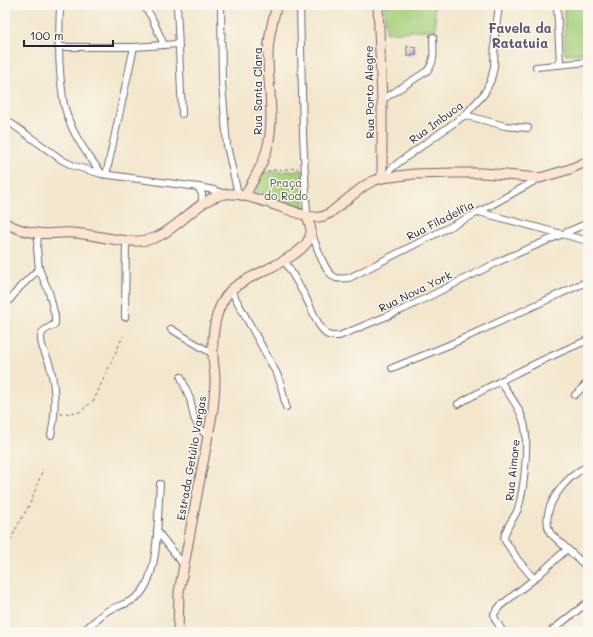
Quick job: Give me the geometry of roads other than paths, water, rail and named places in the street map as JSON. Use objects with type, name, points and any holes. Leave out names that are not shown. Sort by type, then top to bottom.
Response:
[{"type":"main road","name":"Rua Santa Clara","points":[[242,195],[259,172],[269,140],[270,115],[268,56],[270,33],[277,5]]},
{"type":"main road","name":"Rua Porto Alegre","points":[[378,5],[384,178]]},
{"type":"main road","points":[[5,223],[13,227],[38,234],[72,232],[126,241],[143,242],[157,237],[171,229],[213,197],[225,194],[242,195],[317,218],[336,209],[368,184],[384,178],[414,174],[483,173],[540,178],[570,169],[588,161]]},
{"type":"main road","points":[[307,216],[311,231]]},
{"type":"main road","name":"Estrada Getúlio Vargas","points":[[178,632],[179,592],[183,564],[215,394],[213,337],[216,318],[220,306],[231,290],[242,281],[285,261],[306,243],[311,231]]},
{"type":"street","points":[[60,5],[58,47],[64,108],[72,128],[86,153],[104,175]]},
{"type":"street","points":[[143,5],[151,16],[164,45]]},
{"type":"street","points":[[177,5],[182,114]]},
{"type":"street","points":[[220,5],[222,83],[227,146],[242,195]]},
{"type":"street","points":[[300,5],[304,167],[307,216]]},
{"type":"street","name":"Rua Imbuca","points":[[384,178],[398,163],[465,115],[484,94],[491,80],[494,67],[495,36],[499,5]]},
{"type":"street","points":[[557,5],[560,64]]},
{"type":"street","points":[[382,100],[427,71],[432,65],[434,57],[433,37]]},
{"type":"street","points":[[58,47],[134,47],[178,44]]},
{"type":"street","points":[[104,175],[134,47]]},
{"type":"street","points":[[536,67],[588,62]]},
{"type":"street","points":[[465,115],[505,126],[528,128]]},
{"type":"street","points":[[5,119],[62,160],[74,166],[104,175],[198,187],[225,194]]},
{"type":"street","name":"Rua Filadelfia","points":[[311,231],[326,269],[338,278],[349,278],[479,212],[540,178]]},
{"type":"street","points":[[198,187],[202,194],[202,205]]},
{"type":"street","points":[[479,212],[588,241]]},
{"type":"street","name":"Rua Nova York","points":[[285,261],[305,296],[319,325],[326,334],[339,336],[404,309],[502,260],[588,223]]},
{"type":"street","points":[[38,234],[37,248],[39,269],[49,292],[55,316],[55,324],[42,332],[45,354],[50,366],[54,394],[55,414],[51,435]]},
{"type":"street","points":[[125,317],[126,241]]},
{"type":"street","points":[[5,306],[20,287],[39,269]]},
{"type":"street","points":[[392,368],[449,345],[588,281]]},
{"type":"street","points":[[231,290],[278,376],[286,408]]},
{"type":"street","points":[[171,329],[213,354]]},
{"type":"street","points":[[458,404],[500,381],[588,340]]},
{"type":"street","points":[[181,377],[190,399],[194,418],[198,426],[208,437]]},
{"type":"street","name":"Rua Aimore","points":[[500,381],[521,414],[526,431],[524,470],[518,510],[506,530],[504,539],[518,560],[534,579]]},
{"type":"street","points":[[575,395],[588,382]]},
{"type":"street","points":[[588,466],[578,470],[568,478],[553,500],[547,516],[547,526],[550,533],[588,568]]},
{"type":"street","points":[[81,632],[109,610],[128,603],[140,594],[148,582],[152,573],[157,531],[160,484]]},
{"type":"street","points":[[157,531],[183,564]]},
{"type":"street","points":[[503,632],[495,619],[494,614],[500,606],[534,579],[567,549]]},
{"type":"street","points":[[550,632],[588,602]]},
{"type":"district","name":"Favela da Ratatuia","points":[[520,34]]},
{"type":"park label","name":"Praça do Rodo","points":[[286,188]]}]
